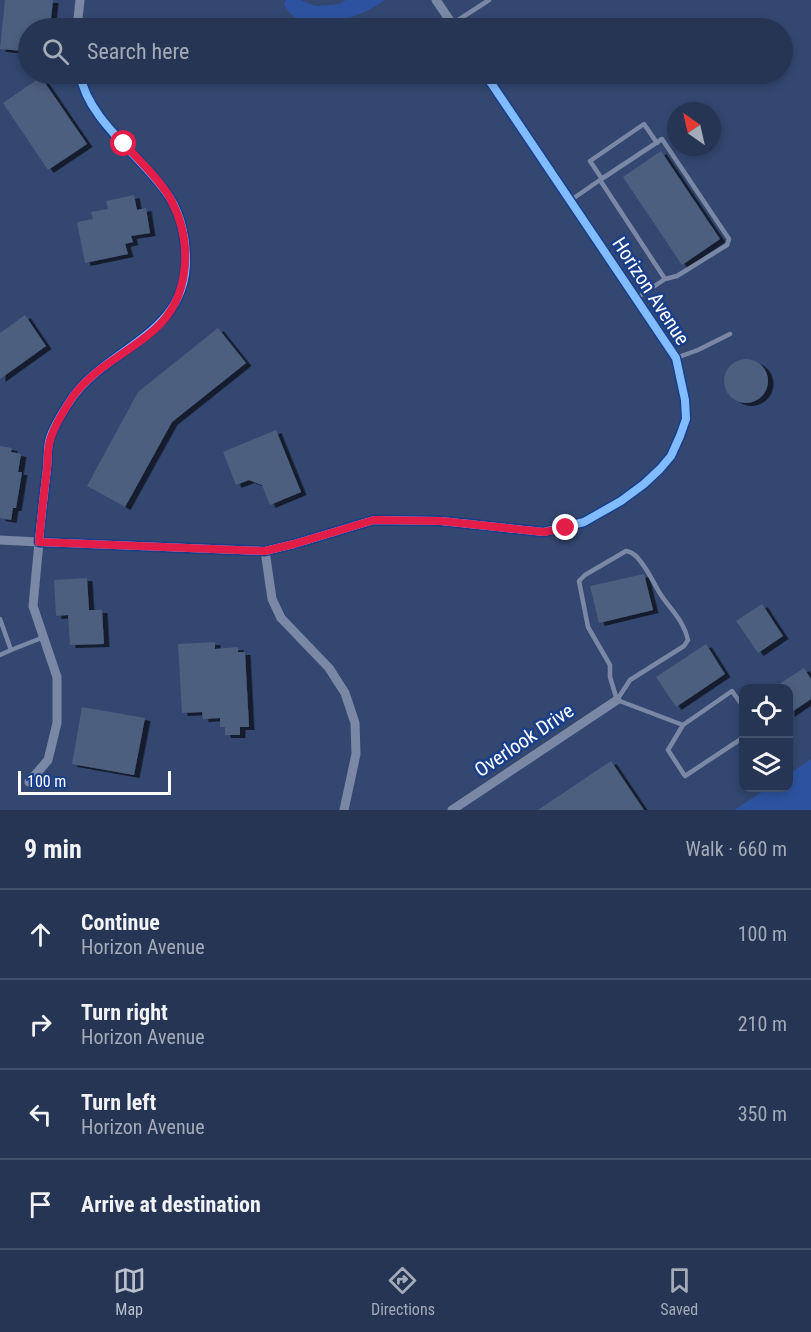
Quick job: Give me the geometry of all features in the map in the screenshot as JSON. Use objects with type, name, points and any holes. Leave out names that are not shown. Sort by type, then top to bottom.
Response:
[{"type":"street","points":[[78,18],[80,0]]},
{"type":"street","points":[[436,0],[448,18]]},
{"type":"street","points":[[29,782],[48,760],[57,723],[57,677],[33,606],[50,438],[71,400],[89,378],[155,330],[164,319],[178,298],[186,260],[182,228],[170,198],[105,121],[82,84]]},
{"type":"street","name":"Horizon Avenue","points":[[0,540],[265,551],[374,520],[441,521],[544,532],[584,522],[621,501],[644,484],[671,456],[686,419],[685,400],[676,358],[492,84]]},
{"type":"street","points":[[265,551],[272,599],[281,618],[329,668],[345,693],[355,723],[356,754],[344,810]]},
{"type":"street","name":"Overlook Drive","points":[[452,810],[617,700]]},
{"type":"lane","points":[[464,18],[489,0]]},
{"type":"lane","points":[[657,143],[644,124],[590,161],[666,279]]},
{"type":"lane","points":[[571,200],[662,139],[729,239],[727,245],[637,298]]},
{"type":"lane","points":[[676,358],[730,334]]},
{"type":"lane","points":[[626,551],[631,552],[641,562],[663,598],[686,629],[688,640],[684,645],[630,680],[617,700],[610,677],[610,665],[588,627],[579,581],[585,575],[626,551]]},
{"type":"lane","points":[[0,619],[11,650]]},
{"type":"lane","points":[[0,655],[44,637]]},
{"type":"lane","points":[[739,701],[732,692],[683,725],[668,750],[685,776],[742,738]]},
{"type":"lane","points":[[617,700],[683,725]]},
{"type":"shaded area","points":[[286,0],[300,0],[319,6],[339,4],[346,0],[385,0],[349,18],[297,18],[284,5]]},
{"type":"shaded area","points":[[811,759],[811,810],[734,810],[762,792],[793,792],[793,771]]},
{"type":"building","points":[[5,0],[53,0],[51,18],[18,18],[18,50],[0,49]]},
{"type":"building","points":[[31,84],[46,84],[87,144],[48,170],[3,103]]},
{"type":"building","points":[[661,151],[720,239],[682,265],[623,177]]},
{"type":"building","points":[[134,195],[137,210],[146,208],[150,233],[131,236],[133,242],[125,244],[128,254],[85,263],[77,222],[93,219],[91,212],[108,209],[106,201]]},
{"type":"building","points":[[25,315],[46,346],[0,379],[0,333]]},
{"type":"building","points":[[218,328],[246,363],[172,422],[125,507],[87,486],[138,392]]},
{"type":"building","points":[[746,359],[762,365],[768,381],[762,397],[746,403],[730,397],[724,381],[730,365]]},
{"type":"building","points":[[276,430],[301,492],[270,505],[262,485],[249,480],[236,485],[223,452]]},
{"type":"building","points":[[0,446],[12,448],[11,452],[21,454],[18,472],[22,472],[16,508],[13,508],[11,520],[0,518]]},
{"type":"building","points":[[644,574],[653,610],[599,623],[590,586]]},
{"type":"building","points":[[87,578],[89,610],[102,610],[104,644],[70,645],[68,615],[56,616],[54,580]]},
{"type":"building","points":[[762,604],[783,636],[758,653],[736,621]]},
{"type":"building","points":[[215,642],[215,649],[238,647],[238,652],[245,652],[249,727],[240,727],[240,735],[225,735],[225,727],[220,727],[220,718],[203,719],[202,712],[182,713],[178,644]]},
{"type":"building","points":[[706,644],[725,674],[676,707],[656,677]]},
{"type":"building","points":[[804,668],[811,679],[811,699],[793,711],[793,684],[779,684]]},
{"type":"building","points":[[82,707],[145,718],[134,775],[72,764]]},
{"type":"building","points":[[611,761],[644,810],[538,810]]},
{"type":"cycle path","points":[[83,84],[94,108],[105,124],[147,168],[170,198],[182,227],[186,259],[183,285],[173,306],[159,324],[85,383],[56,423],[48,445],[39,542],[265,551],[374,520],[441,521],[544,532],[584,522],[621,501],[644,484],[671,456],[686,419],[685,400],[676,358],[492,84]]},
{"type":"route","points":[[124,144],[170,198],[178,216],[186,260],[183,282],[178,298],[155,330],[89,378],[62,415],[50,438],[39,542],[265,551],[374,520],[441,521],[544,532],[566,528]]}]
